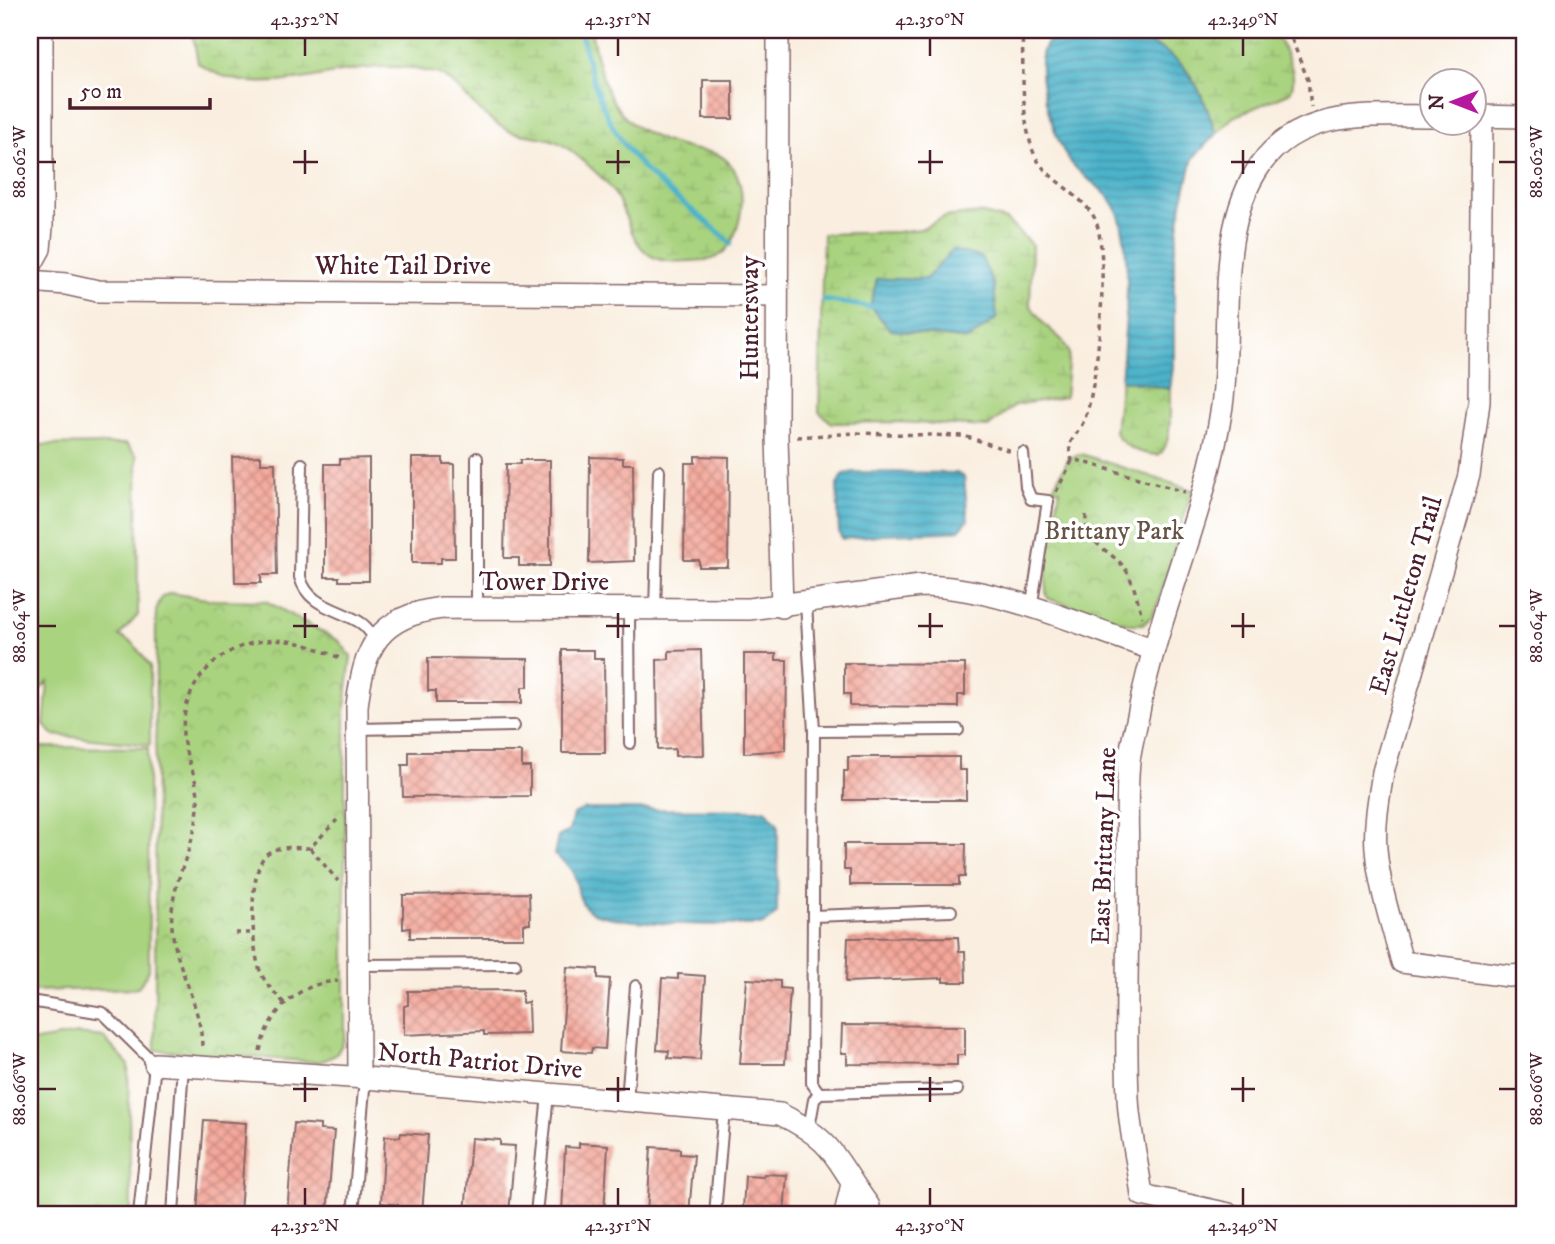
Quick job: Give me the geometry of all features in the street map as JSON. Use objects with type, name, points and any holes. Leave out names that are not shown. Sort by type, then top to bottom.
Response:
[{"type":"street","points":[[30,267],[40,249],[42,227],[42,30]]},
{"type":"street","name":"Huntersway","points":[[778,30],[777,437],[782,607]]},
{"type":"street","points":[[1312,125],[1335,118],[1418,116]]},
{"type":"street","points":[[1488,116],[1525,117]]},
{"type":"street","name":"East Brittany Lane","points":[[1229,1214],[1142,1195],[1128,1100],[1129,760],[1152,649],[1202,497],[1222,407],[1228,338],[1231,244],[1243,194],[1262,162],[1280,146],[1312,125]]},
{"type":"street","name":"East Littleton Trail","points":[[1478,136],[1479,402],[1469,475],[1383,772],[1376,816],[1376,849],[1383,892],[1402,962],[1509,976],[1525,975]]},
{"type":"street","name":"White Tail Drive","points":[[30,281],[66,284],[98,291],[777,296]]},
{"type":"street","name":"Tower Drive","points":[[362,1077],[357,965],[356,729],[362,666],[376,639],[397,621],[416,611],[782,607],[920,586],[942,586],[1031,609],[1152,649]]},
{"type":"street","name":"North Patriot Drive","points":[[155,1063],[362,1077],[780,1114],[809,1128],[831,1147],[842,1162],[852,1184],[869,1206],[869,1214]]},
{"type":"street","points":[[845,1214],[852,1184]]},
{"type":"lane","points":[[1023,453],[1026,486],[1031,499],[1048,501],[1031,609]]},
{"type":"lane","points":[[477,458],[477,609]]},
{"type":"lane","points":[[302,464],[300,577],[303,590],[312,599],[362,624],[376,639]]},
{"type":"lane","points":[[654,610],[659,471]]},
{"type":"lane","points":[[806,604],[814,731],[812,1083],[819,1093]]},
{"type":"lane","points":[[629,610],[630,743]]},
{"type":"lane","points":[[356,729],[514,726]]},
{"type":"lane","points":[[814,731],[958,730]]},
{"type":"lane","points":[[813,916],[951,911]]},
{"type":"lane","points":[[357,965],[515,964]]},
{"type":"lane","points":[[627,1101],[636,986]]},
{"type":"lane","points":[[30,1001],[103,1013],[155,1063],[139,1214]]},
{"type":"lane","points":[[173,1214],[183,1065]]},
{"type":"lane","points":[[353,1214],[362,1077]]},
{"type":"lane","points":[[819,1093],[957,1090]]},
{"type":"lane","points":[[809,1128],[814,1100],[819,1093]]},
{"type":"lane","points":[[536,1214],[548,1094]]},
{"type":"lane","points":[[715,1214],[724,1109]]},
{"type":"path","points":[[1022,30],[1026,118],[1034,154],[1051,176],[1088,209],[1100,234],[1098,347],[1085,419],[1069,445],[1072,461],[1055,494],[1048,501]]},
{"type":"path","points":[[1288,30],[1308,80],[1312,125]]},
{"type":"path","points":[[777,437],[855,433],[964,436],[1023,453]]},
{"type":"path","points":[[1072,461],[1087,462],[1202,497]]},
{"type":"path","points":[[1086,515],[1090,537],[1124,567],[1129,576],[1152,649]]},
{"type":"path","points":[[202,1046],[198,1010],[177,956],[171,913],[182,864],[196,828],[198,812],[197,784],[183,731],[191,694],[199,678],[220,655],[248,644],[286,641],[307,645],[343,659]]},
{"type":"path","points":[[284,1003],[261,974],[254,933],[254,880],[265,854],[279,848],[310,848],[338,818]]},
{"type":"path","points":[[310,848],[338,881]]},
{"type":"path","points":[[235,933],[254,933]]},
{"type":"path","points":[[260,1051],[269,1022],[284,1003],[320,982],[338,981]]},
{"type":"green space","points":[[192,30],[591,30],[599,67],[608,91],[620,112],[629,121],[667,142],[717,154],[734,169],[739,179],[742,201],[735,234],[724,252],[715,258],[678,262],[653,257],[638,244],[612,190],[580,158],[555,141],[516,133],[500,126],[483,114],[442,75],[392,67],[364,68],[278,82],[250,82],[223,76],[198,63]]},
{"type":"green space","points":[[1162,30],[1269,30],[1280,42],[1289,59],[1293,78],[1289,93],[1233,117],[1216,134],[1198,89],[1181,64],[1169,54],[1139,42]]},
{"type":"green space","points":[[980,213],[1006,220],[1032,245],[1030,305],[1045,325],[1062,340],[1069,352],[1065,397],[1015,405],[988,427],[898,422],[832,423],[819,412],[823,234],[921,229],[944,217]],"holes":[[[946,259],[997,318],[967,340],[892,330],[878,279],[926,279]]]},
{"type":"green space","points":[[1121,380],[1170,389],[1169,433],[1159,455],[1134,449],[1123,443],[1115,432]]},
{"type":"green space","points":[[126,444],[137,456],[138,615],[119,636],[133,643],[150,666],[150,745],[54,735],[44,725],[48,682],[30,699],[30,445]]},
{"type":"green space","name":"Brittany Park","points":[[1081,454],[1192,490],[1160,598],[1152,616],[1144,624],[1130,624],[1049,599],[1046,595],[1047,556],[1060,490],[1053,488],[1069,458]]},
{"type":"green space","points":[[170,593],[213,600],[266,601],[339,641],[351,656],[345,707],[345,1035],[333,1056],[318,1062],[155,1050],[156,611],[162,597]]},
{"type":"green space","points":[[30,747],[148,748],[149,970],[138,988],[30,991]]},
{"type":"green space","points":[[78,1034],[103,1037],[128,1064],[131,1214],[30,1214],[30,1042]]},
{"type":"water","points":[[1066,34],[1124,38],[1165,51],[1180,63],[1194,81],[1216,134],[1193,158],[1182,203],[1174,256],[1174,360],[1170,389],[1121,380],[1127,294],[1122,228],[1113,203],[1074,166],[1063,150],[1050,117],[1042,80],[1044,49],[1051,39]]},
{"type":"water","points":[[952,250],[981,257],[994,285],[997,318],[968,340],[891,330],[870,307],[877,279],[926,279]]},
{"type":"water","points":[[957,473],[964,477],[968,520],[959,530],[946,532],[842,539],[839,532],[837,485],[844,474]]},
{"type":"water","points":[[585,809],[766,810],[778,824],[777,913],[763,925],[670,924],[616,919],[597,914],[586,908],[581,901],[571,869],[554,855],[558,837],[569,831],[573,814]]},
{"type":"building","points":[[703,80],[733,80],[733,119],[703,119]]},
{"type":"building","points":[[261,456],[261,463],[275,463],[277,575],[261,575],[261,583],[235,583],[232,457]]},
{"type":"building","points":[[695,456],[729,457],[728,567],[699,567],[699,560],[684,560],[685,463],[695,463]]},
{"type":"building","points":[[590,457],[623,458],[623,464],[633,464],[634,561],[589,563]]},
{"type":"building","points":[[369,458],[369,581],[339,581],[339,577],[325,577],[325,464],[340,464],[340,459]]},
{"type":"building","points":[[412,458],[443,458],[443,464],[454,464],[455,558],[441,558],[441,563],[412,563]]},
{"type":"building","points":[[520,460],[550,460],[550,566],[519,566],[519,558],[504,558],[506,464],[520,464]]},
{"type":"building","points":[[562,650],[594,650],[594,659],[604,659],[605,753],[562,753]]},
{"type":"building","points":[[701,650],[704,755],[675,756],[675,749],[658,750],[657,660],[669,659],[669,651]]},
{"type":"building","points":[[744,654],[776,654],[776,660],[787,660],[786,750],[744,753]]},
{"type":"building","points":[[428,658],[528,659],[528,687],[522,687],[522,703],[436,703],[436,691],[428,691]]},
{"type":"building","points":[[844,663],[965,664],[965,695],[958,695],[958,707],[850,706],[850,694],[844,694]]},
{"type":"building","points":[[409,752],[522,752],[522,767],[530,767],[530,796],[403,797],[402,765],[409,765]]},
{"type":"building","points":[[848,757],[959,757],[959,770],[966,770],[966,800],[844,800],[844,771],[848,771]]},
{"type":"building","points":[[844,844],[966,844],[965,877],[959,877],[959,885],[850,885],[850,870],[844,870]]},
{"type":"building","points":[[529,893],[530,924],[524,924],[524,938],[410,938],[410,928],[403,929],[403,895]]},
{"type":"building","points":[[958,937],[959,952],[965,952],[966,982],[943,982],[943,978],[846,982],[848,938]]},
{"type":"building","points":[[567,967],[598,969],[598,978],[610,979],[605,1049],[592,1048],[591,1053],[561,1051]]},
{"type":"building","points":[[678,974],[705,976],[700,1060],[668,1058],[669,1051],[657,1050],[662,978],[678,979]]},
{"type":"building","points":[[747,979],[780,981],[780,988],[790,989],[785,1064],[740,1064]]},
{"type":"building","points":[[522,990],[522,1003],[528,1002],[529,1034],[484,1035],[484,1031],[404,1035],[404,1006],[408,1005],[408,991]]},
{"type":"building","points":[[842,1025],[965,1026],[965,1055],[957,1055],[957,1065],[847,1064],[847,1053],[841,1053]]},
{"type":"building","points":[[204,1120],[246,1123],[240,1214],[197,1214]]},
{"type":"building","points":[[294,1123],[320,1125],[320,1130],[334,1131],[327,1214],[287,1214]]},
{"type":"building","points":[[401,1133],[428,1135],[422,1214],[397,1214],[398,1205],[381,1203],[385,1136],[400,1137]]},
{"type":"building","points":[[471,1138],[500,1140],[500,1145],[515,1146],[509,1213],[465,1214]]},
{"type":"building","points":[[579,1143],[608,1145],[604,1214],[562,1214],[565,1147],[579,1148]]},
{"type":"building","points":[[651,1147],[680,1149],[680,1154],[694,1155],[689,1214],[647,1214]]},
{"type":"building","points":[[764,1174],[787,1175],[784,1214],[761,1214],[761,1210],[743,1209],[745,1176],[763,1177]]},
{"type":"waterway","points":[[580,30],[602,105],[620,139],[655,180],[731,244]]},
{"type":"waterway","points":[[823,300],[870,307]]}]
